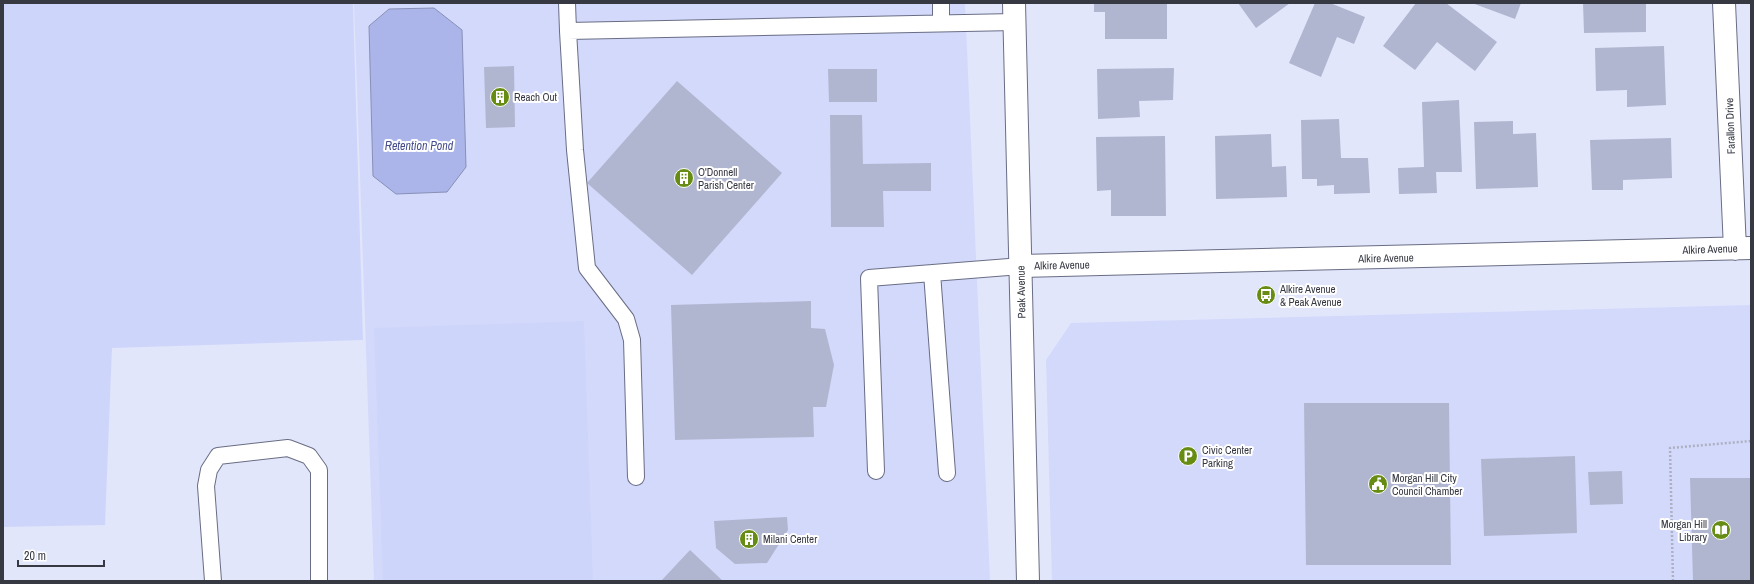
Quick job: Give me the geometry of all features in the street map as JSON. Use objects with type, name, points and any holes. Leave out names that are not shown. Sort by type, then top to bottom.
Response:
[{"type":"street","name":"Farallon Drive","points":[[1724,3],[1743,248]]},
{"type":"street","name":"Peak Avenue","points":[[1015,12],[1028,581]]},
{"type":"street","name":"Alkire Avenue","points":[[1021,266],[1743,248]]},
{"type":"lane","points":[[567,3],[575,150],[587,268],[609,299],[626,319],[632,340],[636,476]]},
{"type":"lane","points":[[940,3],[942,23]]},
{"type":"lane","points":[[568,31],[942,23],[1015,12]]},
{"type":"lane","points":[[876,471],[869,278],[1021,266]]},
{"type":"lane","points":[[932,273],[947,473]]},
{"type":"lane","points":[[213,581],[206,486],[210,470],[218,456],[288,448],[309,456],[319,470],[319,581]]},
{"type":"path","points":[[1672,581],[1670,448],[1751,441]]},
{"type":"shaded area","points":[[3,3],[353,3],[363,340],[112,348],[105,525],[3,527]]},
{"type":"shaded area","points":[[354,3],[965,3],[990,581],[374,581]]},
{"type":"shaded area","points":[[1751,305],[1751,581],[1052,581],[1046,360],[1071,323]]},
{"type":"shaded area","points":[[584,321],[593,581],[383,581],[374,328]]},
{"type":"water","name":"Retention Pond","points":[[434,8],[462,30],[466,167],[447,192],[396,194],[373,176],[369,26],[389,9]]},
{"type":"building","points":[[1094,3],[1167,3],[1167,39],[1105,39],[1105,12],[1094,12]]},
{"type":"building","points":[[1238,3],[1290,3],[1256,28]]},
{"type":"building","points":[[1315,3],[1330,3],[1365,17],[1354,44],[1337,37],[1321,77],[1289,63]]},
{"type":"building","points":[[1416,3],[1446,3],[1497,42],[1475,71],[1437,42],[1415,70],[1383,46]]},
{"type":"building","points":[[1472,3],[1521,3],[1515,19]]},
{"type":"building","points":[[1583,3],[1660,4],[1646,4],[1646,32],[1584,33]]},
{"type":"building","points":[[1664,46],[1666,105],[1627,107],[1627,90],[1596,91],[1595,48]]},
{"type":"building","name":"Reach Out","points":[[514,66],[515,127],[486,128],[484,67]]},
{"type":"building","points":[[1174,68],[1173,100],[1139,101],[1140,117],[1098,119],[1097,69]]},
{"type":"building","points":[[828,69],[877,69],[877,102],[829,102]]},
{"type":"building","name":"O'Donnell Parish Center","points":[[677,81],[782,173],[692,275],[587,183]]},
{"type":"building","points":[[1459,100],[1462,172],[1436,172],[1437,193],[1399,194],[1398,168],[1424,167],[1422,102]]},
{"type":"building","points":[[830,115],[862,115],[863,164],[931,163],[931,191],[883,191],[884,227],[831,227]]},
{"type":"building","points":[[1339,119],[1341,158],[1368,158],[1370,193],[1334,194],[1334,185],[1317,186],[1317,179],[1302,179],[1301,120]]},
{"type":"building","points":[[1513,121],[1513,134],[1536,133],[1538,187],[1476,189],[1474,122]]},
{"type":"building","points":[[1271,134],[1272,167],[1286,166],[1287,197],[1216,199],[1215,136]]},
{"type":"building","points":[[1165,136],[1166,216],[1111,216],[1111,190],[1097,191],[1096,137]]},
{"type":"building","points":[[1671,138],[1672,178],[1623,180],[1623,190],[1592,190],[1590,140]]},
{"type":"building","points":[[811,301],[811,328],[825,329],[834,365],[826,407],[813,407],[814,437],[675,440],[671,305]]},
{"type":"building","name":"Morgan Hill City Council Chamber","points":[[1304,403],[1449,403],[1451,565],[1306,565]]},
{"type":"building","points":[[1575,456],[1577,533],[1484,536],[1481,459]]},
{"type":"building","points":[[1622,471],[1623,504],[1590,505],[1588,472]]},
{"type":"building","name":"Morgan Hill Library","points":[[1690,478],[1751,478],[1751,581],[1693,581]]},
{"type":"building","name":"Milani Center","points":[[787,517],[788,530],[767,563],[735,564],[716,548],[714,521]]},
{"type":"building","points":[[690,550],[723,581],[661,581]]},
{"type":"place","name":"Reach Out","points":[[500,97]]},
{"type":"place","name":"O'Donnell Parish Center","points":[[684,178]]},
{"type":"place","name":"Alkire Avenue & Peak Avenue","points":[[1266,295]]},
{"type":"place","name":"Civic Center Parking","points":[[1188,456]]},
{"type":"place","name":"Morgan Hill City Council Chamber","points":[[1378,484]]},
{"type":"place","name":"Morgan Hill Library","points":[[1721,530]]},
{"type":"place","name":"Milani Center","points":[[749,539]]}]
